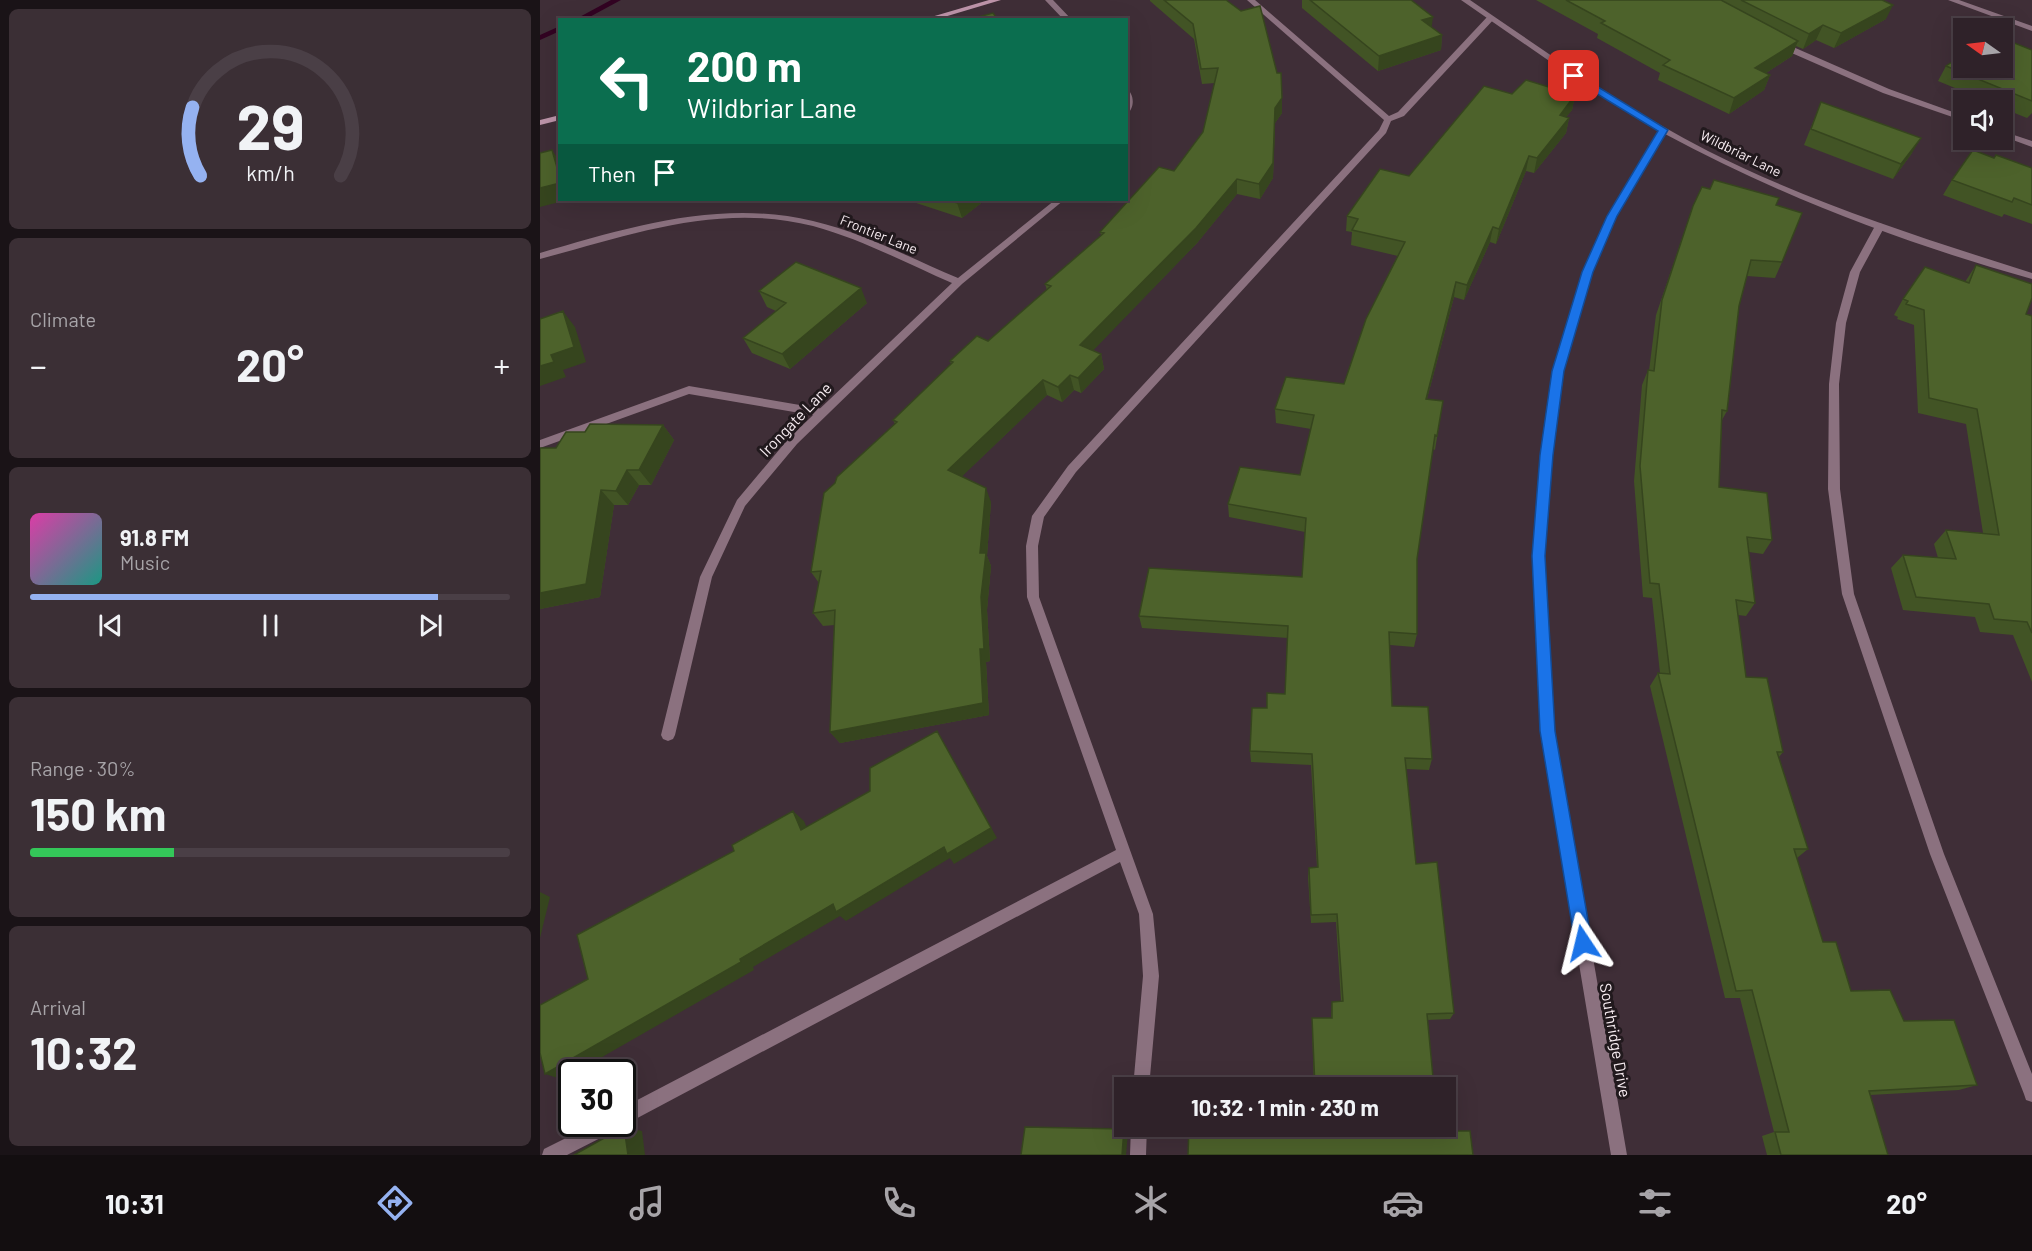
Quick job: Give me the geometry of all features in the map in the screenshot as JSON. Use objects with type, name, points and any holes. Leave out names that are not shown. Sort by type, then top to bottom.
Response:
[{"type":"street","points":[[931,18],[997,0]]},
{"type":"street","points":[[1049,0],[1067,18]]},
{"type":"street","points":[[1251,0],[1388,119]]},
{"type":"street","name":"Wildbriar Lane","points":[[1465,0],[1589,87],[1663,130],[1767,182],[1880,226],[2032,276]]},
{"type":"street","points":[[1952,0],[2032,29]]},
{"type":"street","points":[[1142,1077],[1151,976],[1146,914],[1033,597],[1032,546],[1038,516],[1072,469],[1383,132],[1388,119],[1401,114],[1491,18]]},
{"type":"street","points":[[1777,43],[1886,91],[1953,115]]},
{"type":"street","points":[[540,123],[558,118]]},
{"type":"street","name":"Southridge Drive","points":[[1619,1155],[1547,731],[1538,556],[1546,455],[1558,371],[1596,253],[1627,189],[1663,130]]},
{"type":"street","points":[[2013,137],[2032,144]]},
{"type":"street","name":"Irongate Lane","points":[[668,735],[706,577],[741,503],[793,441],[959,282],[1059,201]]},
{"type":"street","name":"Frontier Lane","points":[[540,256],[672,220],[729,215],[791,219],[834,230],[959,282]]},
{"type":"street","points":[[1880,226],[1855,272],[1841,323],[1834,384],[1834,489],[1848,594],[1937,854],[2032,1094]]},
{"type":"street","points":[[540,444],[689,390],[823,413]]},
{"type":"street","points":[[636,1110],[1124,853]]},
{"type":"street","points":[[550,1155],[585,1137]]},
{"type":"street","points":[[1138,1155],[1139,1137]]},
{"type":"building","points":[[1164,0],[1226,0],[1241,11],[1260,6],[1277,73],[1281,73],[1282,98],[1275,108],[1273,163],[1259,184],[1237,179],[1196,228],[1080,345],[1101,354],[1078,378],[1070,375],[1058,387],[1043,380],[948,470],[986,488],[980,553],[986,553],[981,597],[984,649],[980,649],[983,703],[830,732],[835,610],[813,613],[821,571],[811,572],[824,493],[835,483],[837,477],[897,422],[893,420],[953,362],[950,361],[977,336],[988,341],[1051,286],[1045,284],[1104,233],[1100,232],[1159,167],[1174,171],[1203,132],[1218,68],[1201,69],[1193,24]]},
{"type":"building","points":[[1310,0],[1411,0],[1433,17],[1422,20],[1442,35],[1379,56]]},
{"type":"building","points":[[1566,0],[1721,0],[1798,41],[1755,68],[1770,75],[1734,98],[1663,65],[1670,60],[1601,23],[1605,21]]},
{"type":"building","points":[[1741,0],[1882,0],[1893,5],[1841,33],[1823,25],[1809,34]]},
{"type":"building","points":[[993,13],[997,18],[974,18]]},
{"type":"building","points":[[2013,42],[2032,50],[2032,101],[2013,93],[2013,90],[2005,90],[1975,78],[2013,78]]},
{"type":"building","points":[[1953,61],[1953,69],[1946,66]]},
{"type":"building","points":[[1526,80],[1575,95],[1560,115],[1569,118],[1537,158],[1529,156],[1499,229],[1493,227],[1467,285],[1456,282],[1426,399],[1443,401],[1437,436],[1435,435],[1417,559],[1417,634],[1389,632],[1392,706],[1428,707],[1432,759],[1405,758],[1416,864],[1437,862],[1454,1013],[1427,1014],[1433,1077],[1315,1077],[1312,1018],[1332,1018],[1332,1002],[1343,1001],[1337,914],[1311,915],[1309,868],[1318,867],[1312,754],[1250,751],[1252,708],[1267,708],[1267,693],[1285,694],[1288,626],[1139,616],[1149,568],[1302,577],[1306,518],[1228,504],[1240,467],[1300,475],[1314,415],[1275,409],[1286,377],[1344,384],[1366,319],[1405,242],[1352,230],[1358,219],[1347,216],[1380,169],[1409,176],[1484,86],[1512,94]]},
{"type":"building","points":[[1821,102],[1921,138],[1901,164],[1811,129]]},
{"type":"building","points":[[552,150],[558,171],[558,184],[540,188],[540,153]]},
{"type":"building","points":[[1973,150],[1994,158],[1996,155],[2032,168],[2032,205],[2014,198],[2012,202],[1952,180]]},
{"type":"building","points":[[1714,180],[1779,198],[1776,205],[1802,213],[1782,262],[1751,260],[1739,306],[1727,411],[1722,410],[1719,487],[1767,493],[1772,540],[1747,537],[1755,603],[1736,600],[1746,677],[1767,678],[1783,752],[1777,752],[1808,849],[1794,849],[1823,942],[1836,942],[1851,991],[1890,990],[1904,1021],[1954,1020],[1977,1085],[1869,1091],[1888,1155],[1781,1155],[1775,1132],[1789,1132],[1752,990],[1736,991],[1658,673],[1670,674],[1659,584],[1650,583],[1640,466],[1648,370],[1654,371],[1662,300],[1693,206],[1702,187],[1710,189]]},
{"type":"building","points":[[796,262],[861,288],[782,354],[743,338],[786,303],[759,291]]},
{"type":"building","points":[[1976,265],[2032,284],[2032,298],[2026,314],[2032,316],[2032,633],[2027,622],[1994,619],[1989,604],[1916,597],[1903,555],[1956,559],[1946,530],[1999,535],[1977,409],[1929,398],[1924,310],[1906,304],[1908,301],[1903,299],[1925,267],[1969,283]]},
{"type":"building","points":[[563,311],[574,347],[551,355],[554,362],[540,366],[540,319]]},
{"type":"building","points":[[590,424],[663,425],[639,470],[627,470],[616,491],[601,490],[586,584],[540,593],[540,448],[556,448],[566,432],[585,432]]},
{"type":"building","points":[[937,731],[991,828],[947,854],[944,847],[836,912],[833,904],[740,959],[741,962],[571,1059],[558,1059],[558,1067],[545,1074],[540,1053],[540,1005],[588,979],[577,935],[734,851],[732,845],[793,811],[801,830],[870,791],[870,768]]},
{"type":"building","points":[[1025,1127],[1114,1129],[1114,1137],[1123,1137],[1122,1155],[1021,1155]]},
{"type":"building","points":[[1456,1131],[1470,1131],[1473,1155],[1188,1155],[1189,1137],[1456,1137]]},
{"type":"building","points":[[606,1137],[625,1137],[628,1155],[574,1155]]},
{"type":"waterway","points":[[581,18],[617,0]]},
{"type":"waterway","points":[[540,38],[558,29]]},
{"type":"route","points":[[1574,76],[1663,130],[1612,216],[1588,272],[1558,371],[1546,455],[1538,556],[1547,731],[1583,943]]}]
